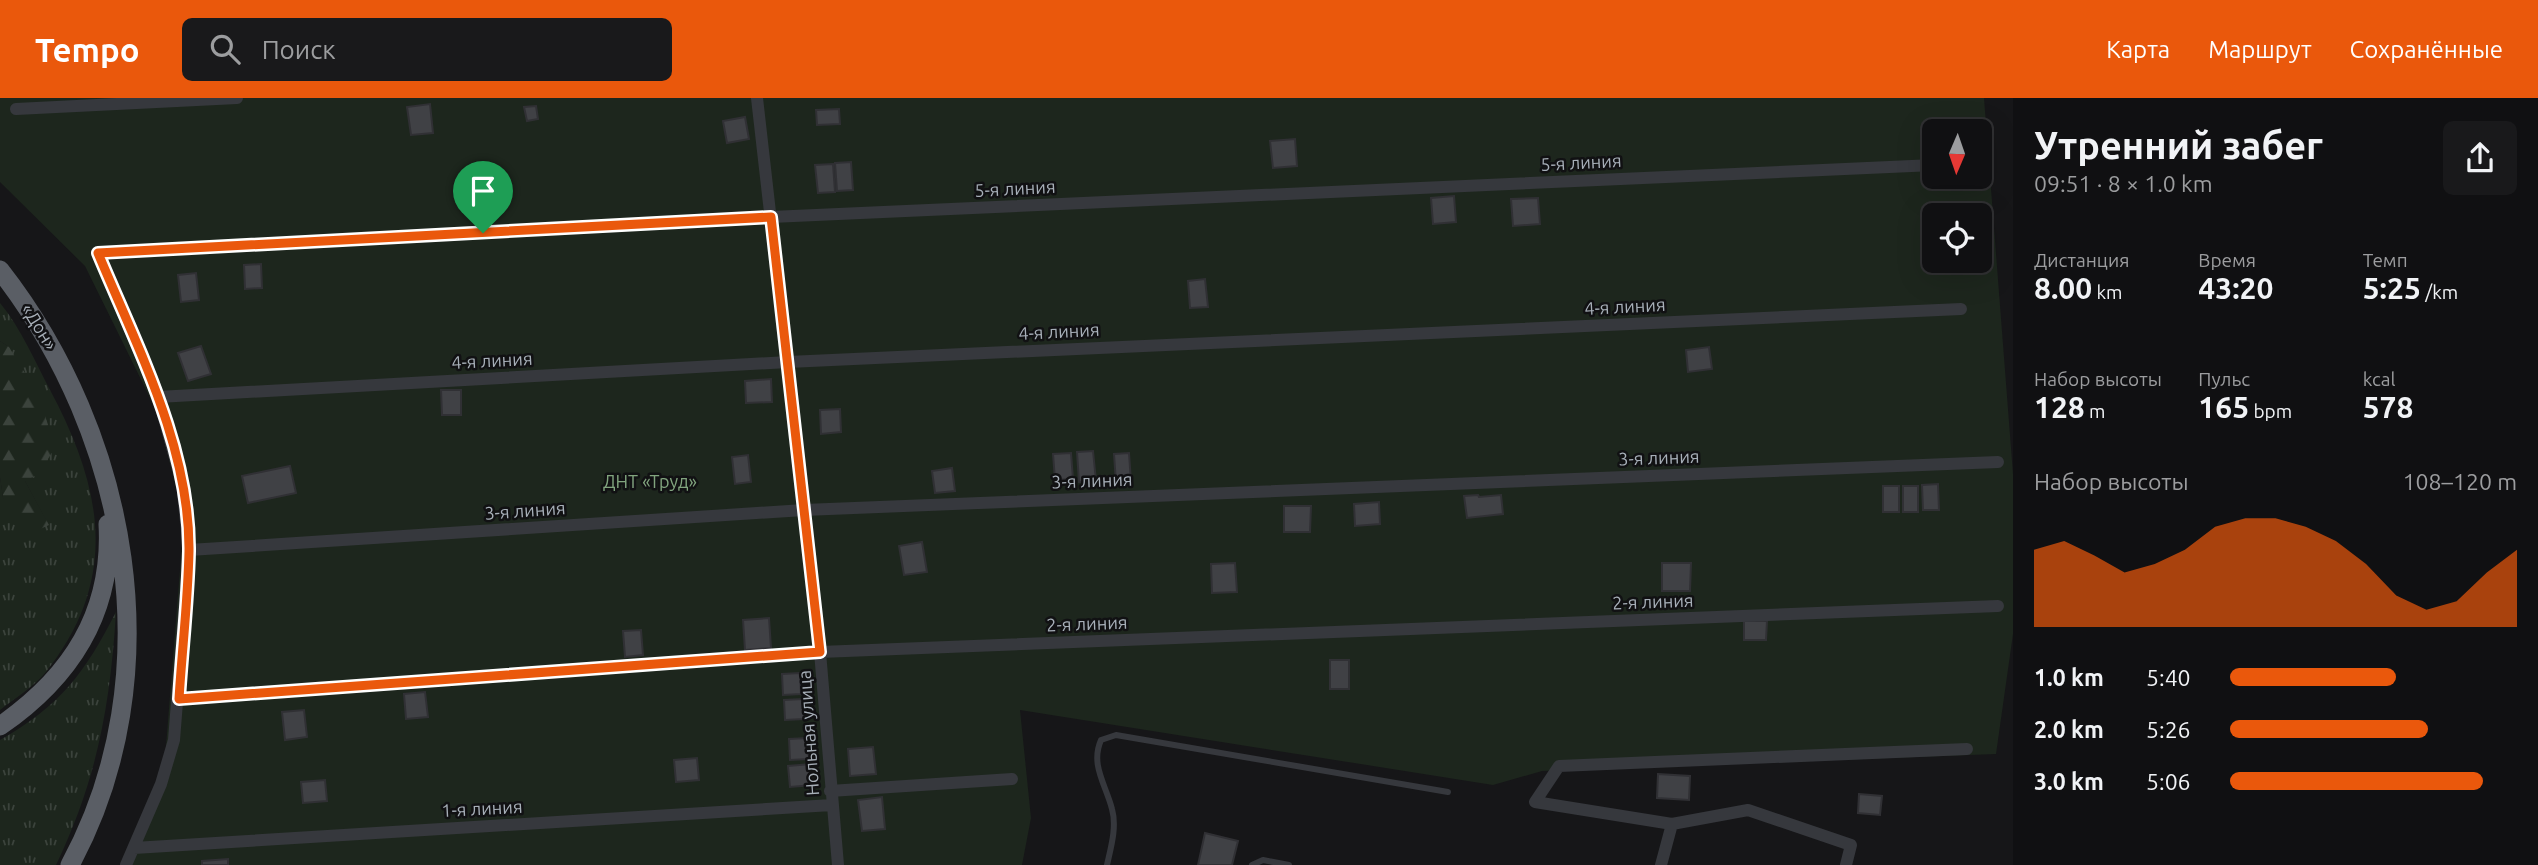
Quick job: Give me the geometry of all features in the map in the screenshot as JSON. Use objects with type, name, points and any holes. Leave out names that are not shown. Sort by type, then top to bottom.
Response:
[{"type":"highway","name":"«Дон»","points":[[0,270],[48,339],[74,387]]},
{"type":"highway","points":[[0,726],[27,707],[58,678],[82,642],[98,609],[107,569],[108,527],[103,488],[74,387]]},
{"type":"highway","points":[[70,865],[100,797],[111,759],[120,716],[126,624],[118,523],[94,437],[74,387]]},
{"type":"street","points":[[16,109],[237,98]]},
{"type":"street","name":"Нольная улица","points":[[757,98],[820,652],[838,865]]},
{"type":"street","name":"5-я линия","points":[[158,397],[98,253],[771,217],[1922,166]]},
{"type":"street","name":"4-я линия","points":[[158,397],[789,362],[1961,309]]},
{"type":"street","points":[[126,865],[161,784],[174,740],[179,699],[189,550],[181,483],[158,397]]},
{"type":"street","name":"3-я линия","points":[[189,550],[804,510],[1998,462]]},
{"type":"street","name":"2-я линия","points":[[179,699],[820,652],[1997,606]]},
{"type":"street","points":[[1846,865],[1851,845],[1748,810],[1672,824],[1535,802],[1559,766],[1967,749]]},
{"type":"street","points":[[830,791],[1012,779]]},
{"type":"street","name":"1-я линия","points":[[134,848],[832,805]]},
{"type":"street","points":[[1661,865],[1672,824]]},
{"type":"lane","points":[[1107,865],[1113,840],[1113,812],[1097,766],[1096,750],[1101,740],[1116,735],[1447,792]]},
{"type":"lane","points":[[1252,865],[1263,860],[1289,865]]},
{"type":"green space","name":"ДНТ «Труд»","points":[[0,98],[1984,98],[1986,119],[1922,119],[1922,189],[1991,189],[2013,474],[2013,634],[1996,754],[1542,771],[1493,785],[1020,710],[1031,818],[1022,865],[132,865],[165,759],[184,519],[157,412],[85,266],[0,182]]},
{"type":"green space","points":[[0,303],[21,334],[68,427],[82,463],[96,534],[94,569],[85,603],[69,638],[45,673],[0,710],[0,477],[3,498],[48,524],[25,481],[9,347],[0,341]]},
{"type":"green space","points":[[0,341],[9,347],[44,404],[51,454],[39,474],[25,481],[49,525],[25,536],[3,498],[0,477]]},
{"type":"green space","points":[[116,612],[110,680],[99,742],[82,803],[56,865],[0,865],[0,740],[39,714],[69,686],[93,653]]},
{"type":"building","points":[[430,104],[433,133],[411,135],[407,107]]},
{"type":"building","points":[[536,106],[538,119],[527,121],[524,107]]},
{"type":"building","points":[[839,109],[840,124],[817,125],[816,110]]},
{"type":"building","points":[[745,117],[749,139],[727,143],[723,121]]},
{"type":"building","points":[[1295,139],[1297,166],[1273,168],[1270,141]]},
{"type":"building","points":[[851,162],[853,190],[837,191],[835,163]]},
{"type":"building","points":[[833,164],[835,192],[818,193],[815,165]]},
{"type":"building","points":[[1454,196],[1456,222],[1433,224],[1431,198]]},
{"type":"building","points":[[1538,198],[1540,224],[1513,226],[1511,199]]},
{"type":"building","points":[[261,264],[262,288],[245,289],[244,265]]},
{"type":"building","points":[[196,273],[199,300],[181,302],[178,275]]},
{"type":"building","points":[[1205,279],[1208,307],[1190,308],[1188,281]]},
{"type":"building","points":[[201,346],[211,374],[188,381],[178,353]]},
{"type":"building","points":[[1709,347],[1712,369],[1688,372],[1686,350]]},
{"type":"building","points":[[771,379],[772,402],[746,403],[745,381]]},
{"type":"building","points":[[441,390],[461,390],[461,415],[442,415]]},
{"type":"building","points":[[840,409],[841,432],[821,434],[820,410]]},
{"type":"building","points":[[1093,451],[1096,481],[1079,482],[1077,452]]},
{"type":"building","points":[[1071,453],[1073,479],[1055,480],[1053,454]]},
{"type":"building","points":[[1129,453],[1131,482],[1116,483],[1114,454]]},
{"type":"building","points":[[748,455],[751,482],[735,484],[732,457]]},
{"type":"building","points":[[290,466],[296,493],[248,503],[242,476]]},
{"type":"building","points":[[952,468],[955,491],[935,493],[932,471]]},
{"type":"building","points":[[1938,484],[1939,510],[1923,510],[1922,485]]},
{"type":"building","points":[[1883,486],[1899,486],[1899,512],[1883,512]]},
{"type":"building","points":[[1903,486],[1918,486],[1918,512],[1903,512]]},
{"type":"building","points":[[1501,495],[1503,514],[1467,518],[1464,496]]},
{"type":"building","points":[[1379,502],[1380,524],[1355,526],[1354,504]]},
{"type":"building","points":[[1284,506],[1311,506],[1310,532],[1284,532]]},
{"type":"building","points":[[922,542],[927,572],[904,575],[899,546]]},
{"type":"building","points":[[1235,563],[1237,592],[1212,593],[1211,564]]},
{"type":"building","points":[[1662,563],[1691,563],[1690,591],[1662,591]]},
{"type":"building","points":[[769,618],[771,648],[745,650],[743,620]]},
{"type":"building","points":[[1744,621],[1767,621],[1766,640],[1744,640]]},
{"type":"building","points":[[641,630],[643,655],[625,657],[623,631]]},
{"type":"building","points":[[1330,660],[1349,660],[1349,689],[1330,689]]},
{"type":"building","points":[[800,673],[801,694],[783,695],[782,674]]},
{"type":"building","points":[[425,692],[428,717],[406,719],[404,694]]},
{"type":"building","points":[[803,699],[804,719],[785,720],[784,700]]},
{"type":"building","points":[[304,710],[307,737],[285,740],[282,712]]},
{"type":"building","points":[[808,738],[809,759],[790,760],[789,739]]},
{"type":"building","points":[[873,747],[876,774],[850,776],[848,749]]},
{"type":"building","points":[[697,758],[699,780],[676,782],[674,760]]},
{"type":"building","points":[[811,764],[813,785],[790,787],[788,766]]},
{"type":"building","points":[[1658,774],[1690,776],[1689,800],[1657,798]]},
{"type":"building","points":[[325,780],[327,801],[303,803],[301,782]]},
{"type":"building","points":[[1859,794],[1882,796],[1880,815],[1858,813]]},
{"type":"building","points":[[882,797],[885,829],[862,831],[858,800]]},
{"type":"building","points":[[1205,833],[1238,841],[1232,865],[1198,865]]},
{"type":"building","points":[[228,859],[228,865],[202,865],[202,861]]},
{"type":"route","points":[[771,217],[820,652],[179,699],[189,550],[181,483],[158,397],[98,253],[483,233],[771,217]]}]
